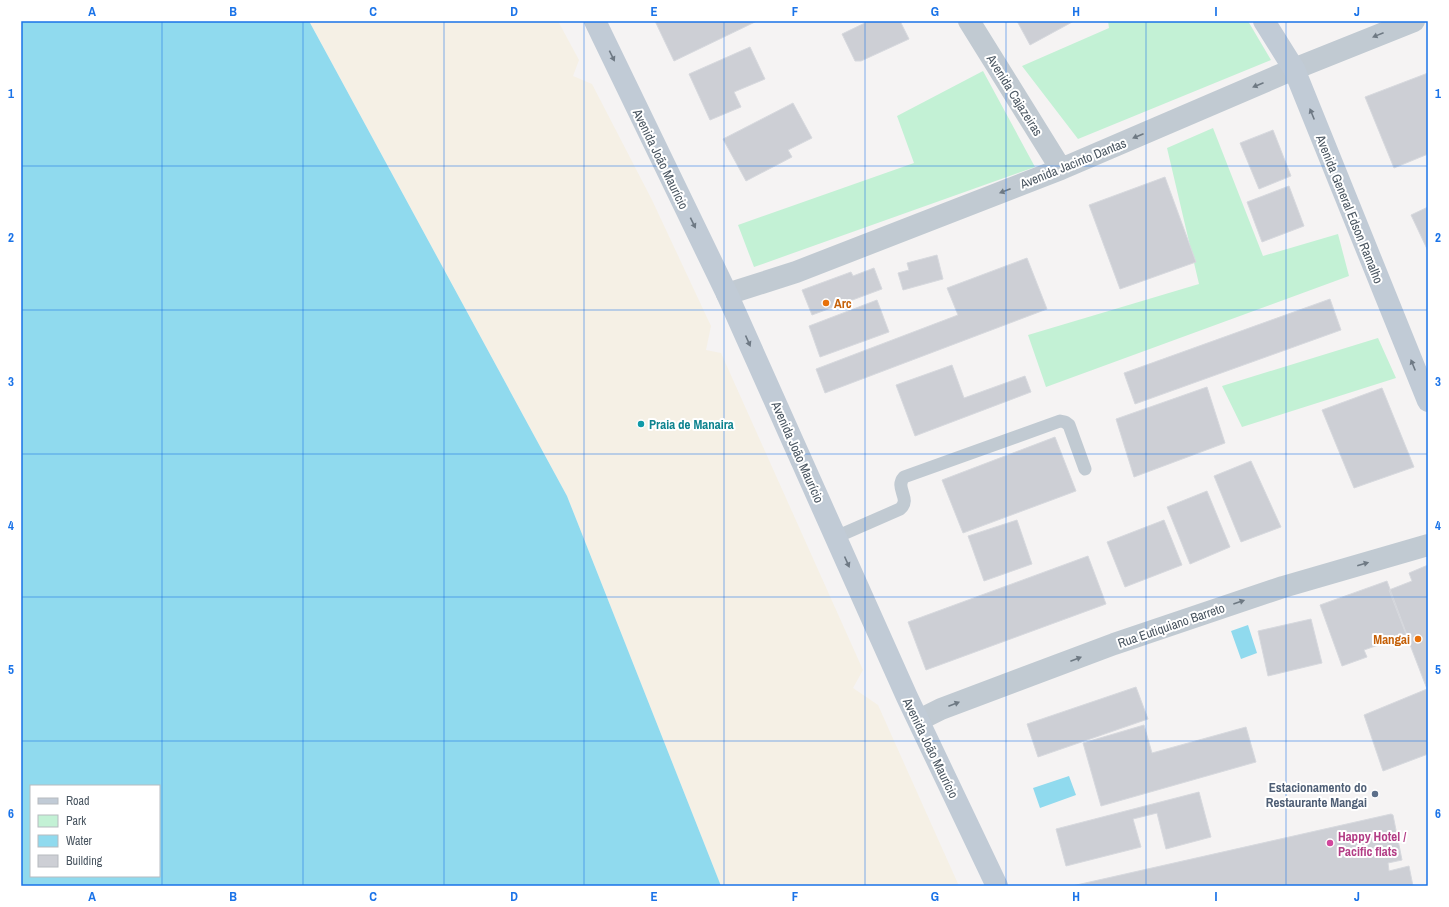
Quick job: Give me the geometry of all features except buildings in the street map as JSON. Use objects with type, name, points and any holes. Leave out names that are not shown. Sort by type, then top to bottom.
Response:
[{"type":"main road","name":"Avenida João Maurício","points":[[594,21],[727,294],[907,697],[997,886]]},
{"type":"main road","name":"Avenida General Edson Ramalho","points":[[1264,21],[1294,69],[1428,401]]},
{"type":"street","name":"Avenida Cajazeiras","points":[[969,21],[1061,169]]},
{"type":"street","name":"Avenida Jacinto Dantas","points":[[727,294],[796,272],[1061,169],[1294,69],[1414,21]]},
{"type":"street","name":"Rua Eutiquiano Barreto","points":[[919,720],[941,709],[1114,644],[1283,587],[1428,545]]},
{"type":"lane","points":[[836,537],[900,510],[904,506],[905,500],[900,487],[900,481],[904,477],[1060,421],[1065,422],[1069,426],[1085,469]]},
{"type":"green space","points":[[1108,21],[1248,21],[1271,60],[1078,139],[1022,66],[1109,28]]},
{"type":"green space","points":[[983,71],[1035,167],[754,267],[738,225],[914,163],[897,116]]},
{"type":"green space","points":[[1213,128],[1263,256],[1338,234],[1349,276],[1046,387],[1028,335],[1199,284],[1167,148]]},
{"type":"green space","points":[[1378,338],[1396,378],[1242,427],[1222,386]]},
{"type":"sand","name":"Praia de Manaira","points":[[309,21],[558,21],[579,60],[573,76],[592,84],[652,200],[711,326],[706,350],[721,353],[863,670],[853,688],[878,705],[959,886],[721,886],[567,496]]},
{"type":"water","points":[[21,21],[309,21],[567,496],[721,886],[21,886]]},
{"type":"water","points":[[1248,625],[1257,653],[1241,659],[1231,631]]},
{"type":"water","points":[[1069,776],[1076,795],[1040,808],[1033,788]]},
{"type":"place","name":"Arc","points":[[826,303]]},
{"type":"place","name":"Praia de Manaira","points":[[641,424]]},
{"type":"place","name":"Mangai","points":[[1418,639]]},
{"type":"place","name":"Estacionamento do Restaurante Mangai","points":[[1375,794]]},
{"type":"place","name":"Happy Hotel / Pacific flats","points":[[1330,843]]}]
